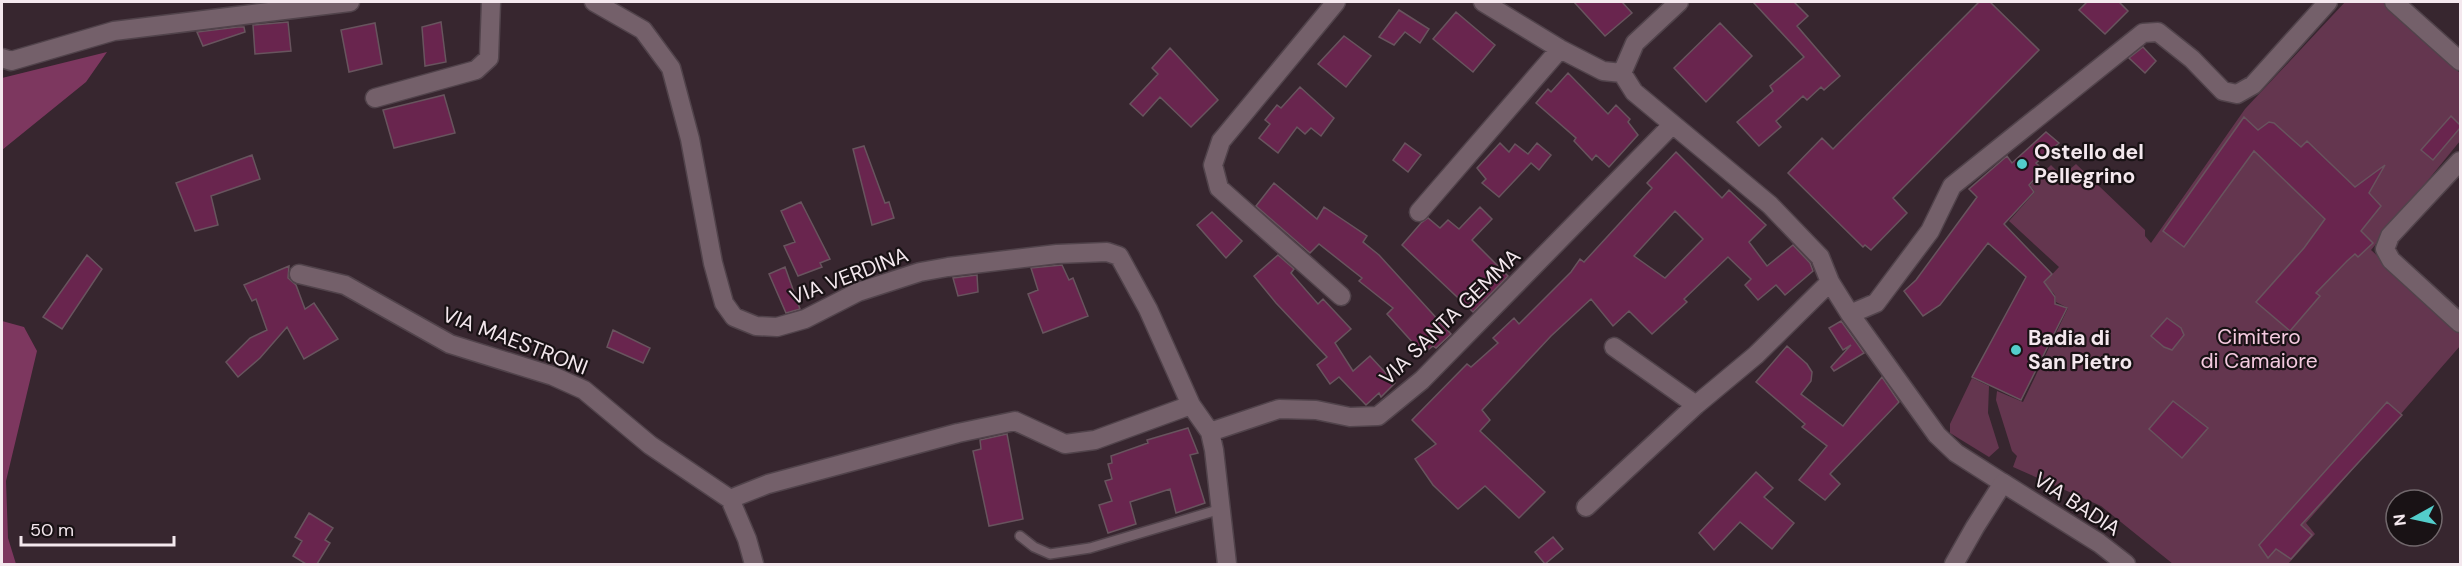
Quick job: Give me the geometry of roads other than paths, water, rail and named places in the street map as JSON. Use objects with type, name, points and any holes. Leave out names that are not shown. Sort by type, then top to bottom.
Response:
[{"type":"street","points":[[2,58],[11,60],[114,31],[350,2]]},
{"type":"street","points":[[375,98],[476,70],[489,58],[491,2]]},
{"type":"street","name":"VIA VERDINA","points":[[594,2],[643,30],[671,68],[690,140],[713,263],[724,303],[734,316],[756,326],[777,327],[805,319],[858,292],[920,272],[1057,254],[1107,252],[1119,256],[1148,309],[1191,405],[1210,432],[1227,564]]},
{"type":"street","points":[[1336,2],[1221,141],[1213,165],[1219,188],[1341,296]]},
{"type":"street","points":[[1483,2],[1560,49],[1603,71],[1622,73],[1635,43],[1679,2]]},
{"type":"street","points":[[1850,314],[1876,303],[1930,231],[1952,186],[2143,33],[2158,32],[2192,60],[2223,91],[2237,94],[2253,85],[2328,2]]},
{"type":"street","points":[[2394,2],[2460,61]]},
{"type":"street","points":[[1419,212],[1560,49]]},
{"type":"street","name":"VIA BADIA","points":[[1622,73],[1634,92],[1770,205],[1820,257],[1830,282],[1850,314],[1937,435],[1956,453],[2099,543],[2126,564]]},
{"type":"street","name":"VIA SANTA GEMMA","points":[[1210,432],[1279,409],[1316,410],[1350,417],[1378,416],[1422,380],[1672,125]]},
{"type":"street","points":[[2460,160],[2390,236],[2385,249],[2391,260],[2460,323]]},
{"type":"street","name":"VIA MAESTRONI","points":[[299,274],[345,285],[450,344],[553,376],[584,390],[650,445],[730,498]]},
{"type":"street","points":[[1586,507],[1696,405],[1756,355],[1830,282]]},
{"type":"street","points":[[1614,347],[1696,405]]},
{"type":"street","points":[[754,564],[747,539],[730,498],[768,484],[1015,421],[1065,444],[1095,440],[1191,405]]},
{"type":"street","points":[[1954,564],[2003,483]]},
{"type":"lane","points":[[1020,536],[1034,548],[1050,554],[1090,548],[1221,508]]},
{"type":"place","name":"Ostello del Pellegrino","points":[[2022,164]]},
{"type":"place","name":"Badia di San Pietro","points":[[2016,350]]},
{"type":"park label","name":"Cimitero di Camaiore","points":[[2259,349]]}]
